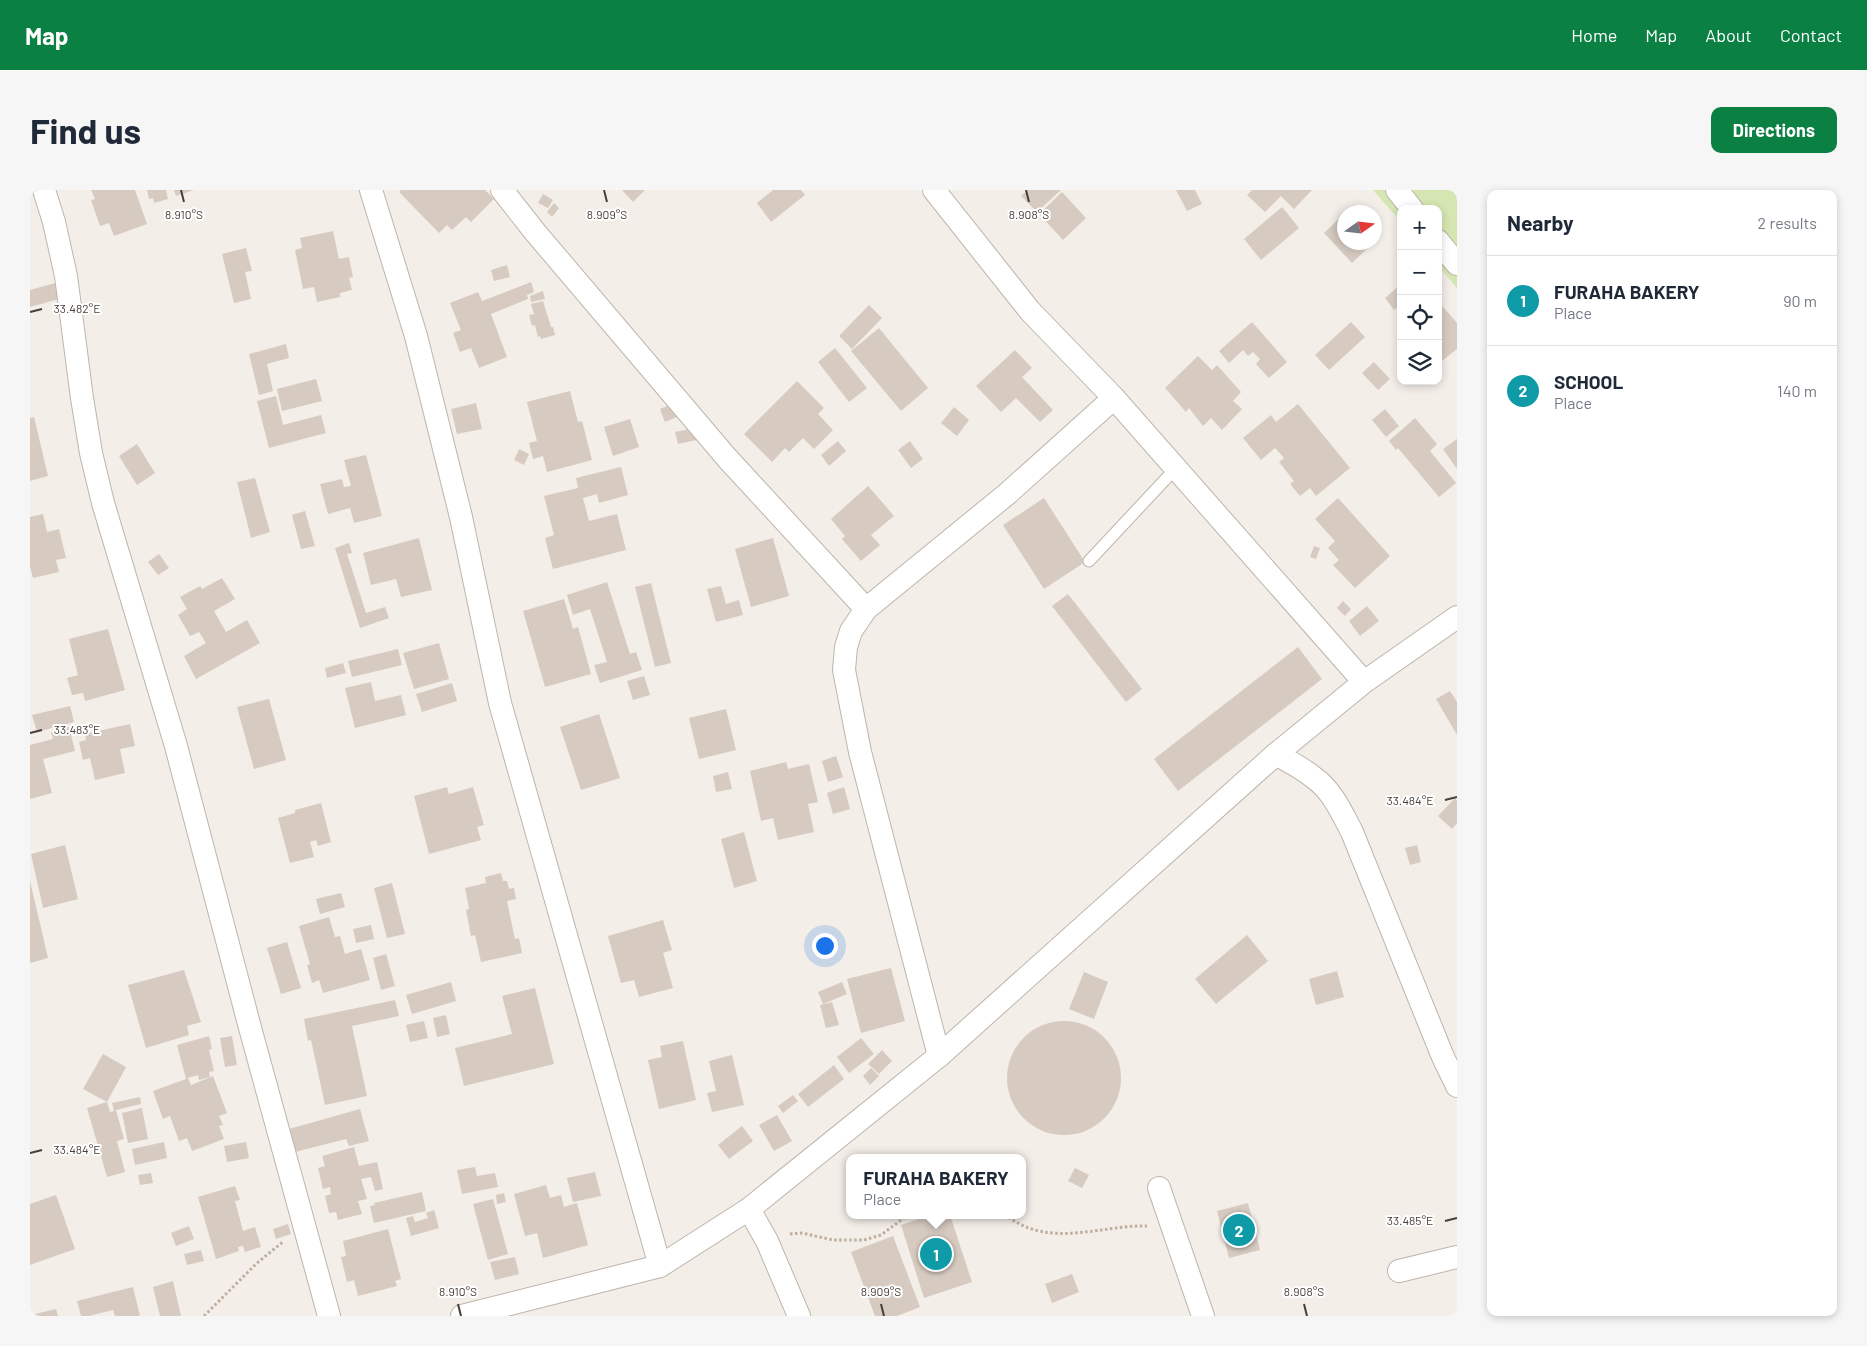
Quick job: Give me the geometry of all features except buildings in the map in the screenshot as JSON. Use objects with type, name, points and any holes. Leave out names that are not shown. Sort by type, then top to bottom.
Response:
[{"type":"street","points":[[44,190],[54,222],[66,276],[82,398],[91,452],[103,503],[176,746],[329,1316]]},
{"type":"street","points":[[371,190],[416,336],[461,517],[500,703],[660,1266]]},
{"type":"street","points":[[502,190],[535,232],[727,458],[866,609]]},
{"type":"street","points":[[934,190],[1030,311],[1114,398],[1364,682]]},
{"type":"street","points":[[1397,190],[1409,205]]},
{"type":"street","points":[[1442,245],[1457,264]]},
{"type":"street","points":[[939,1056],[860,752],[844,670],[846,646],[851,632],[866,609],[1007,494],[1114,398]]},
{"type":"street","points":[[462,1316],[660,1266],[749,1208],[939,1056],[1276,754],[1364,682],[1457,617]]},
{"type":"street","points":[[1276,754],[1314,777],[1326,789],[1352,832],[1443,1057],[1457,1086]]},
{"type":"street","points":[[1158,1188],[1203,1316]]},
{"type":"street","points":[[749,1208],[767,1240],[799,1316]]},
{"type":"street","points":[[1399,1271],[1457,1257]]},
{"type":"lane","points":[[1089,561],[1176,468]]},
{"type":"path","points":[[767,1240],[787,1234],[802,1233],[833,1240],[864,1240],[881,1235],[903,1219]]},
{"type":"path","points":[[1011,1219],[1026,1227],[1050,1233],[1068,1234],[1134,1226],[1152,1226],[1173,1230]]},
{"type":"path","points":[[204,1316],[257,1263],[304,1225]]},
{"type":"green space","points":[[1373,190],[1457,190],[1457,288],[1442,271],[1442,205],[1397,205],[1397,217]]},
{"type":"place","name":"SCHOOL","points":[[1239,1230]]},
{"type":"place","name":"FURAHA BAKERY","points":[[936,1254]]}]
